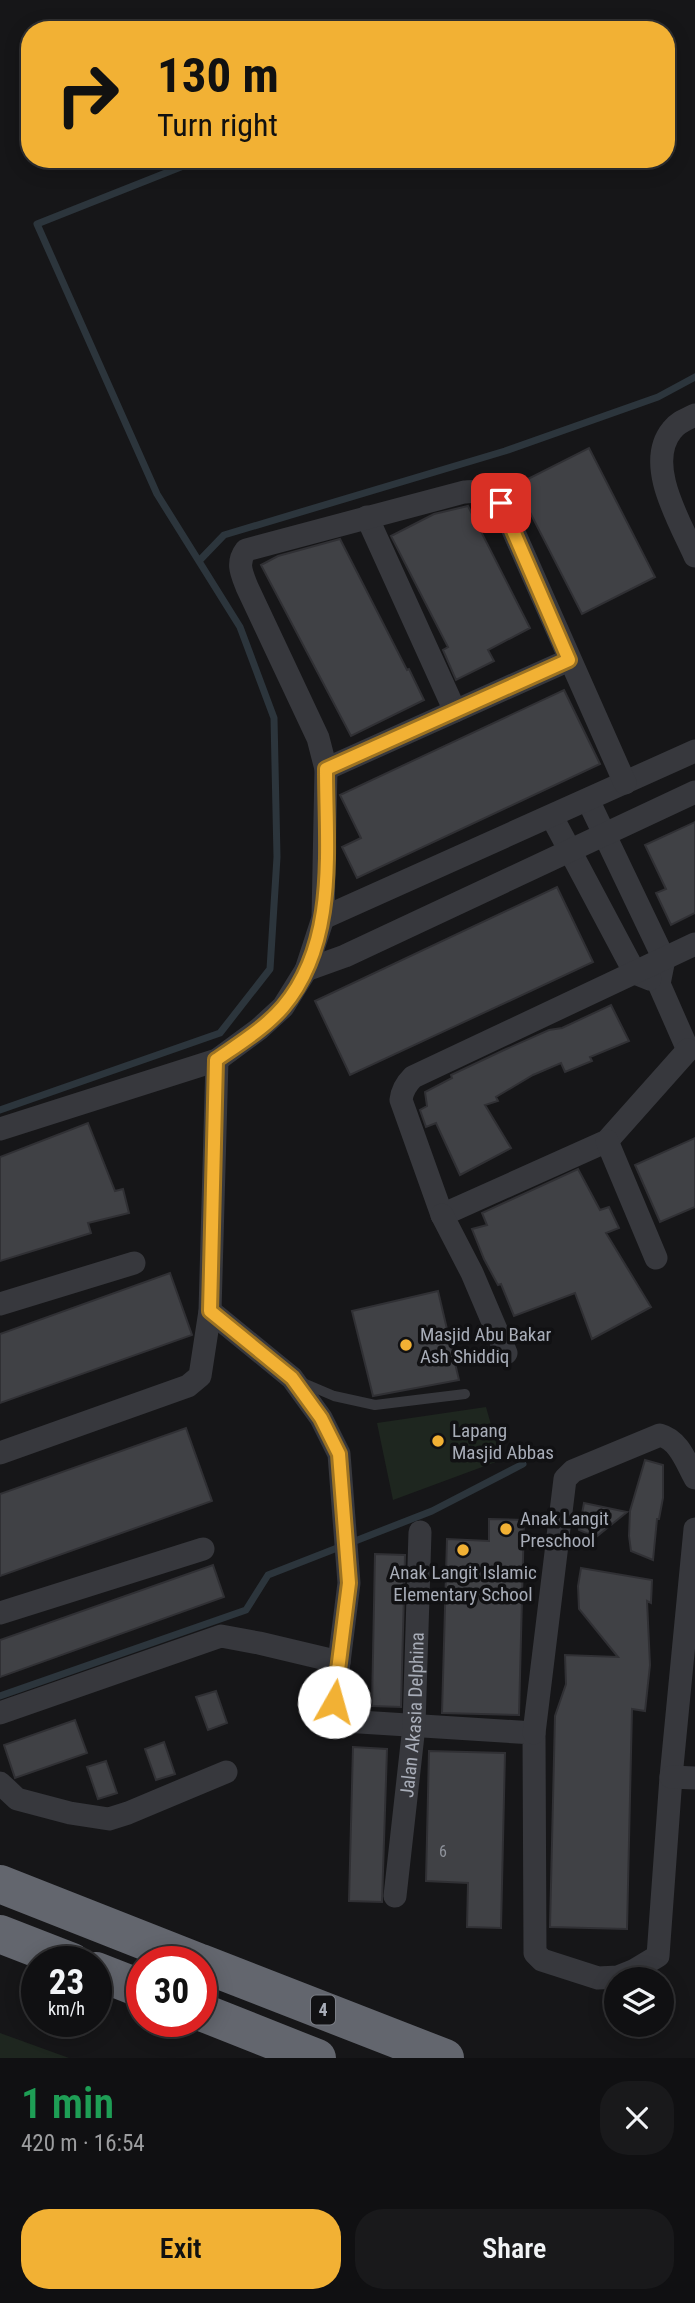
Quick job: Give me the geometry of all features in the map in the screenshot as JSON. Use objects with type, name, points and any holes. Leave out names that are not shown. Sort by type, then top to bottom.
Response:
[{"type":"highway","name":"4","points":[[0,1885],[158,1946]]},
{"type":"highway","points":[[0,1934],[31,1946]]},
{"type":"highway","name":"4","points":[[217,1969],[445,2058]]},
{"type":"highway","name":"4","points":[[217,2018],[317,2058]]},
{"type":"street","points":[[695,415],[681,421],[670,431],[662,460],[662,481],[695,556]]},
{"type":"street","points":[[0,1129],[216,1060],[284,1007],[306,970],[323,918],[326,769],[318,738],[247,587],[240,567],[240,557],[246,550],[464,492],[486,491],[495,495],[501,503],[625,783]]},
{"type":"street","points":[[367,517],[455,711]]},
{"type":"street","points":[[326,769],[569,660]]},
{"type":"street","points":[[323,918],[695,751]]},
{"type":"street","points":[[306,970],[345,956],[695,792]]},
{"type":"street","points":[[442,1215],[607,1141],[691,1051],[659,984],[664,959],[588,800]]},
{"type":"street","points":[[552,817],[635,973],[659,984]]},
{"type":"street","points":[[506,1353],[472,1273],[442,1215],[401,1100],[402,1093],[413,1077],[695,944]]},
{"type":"street","points":[[0,1453],[192,1383],[203,1371],[210,1311],[216,1060]]},
{"type":"street","points":[[607,1141],[656,1258]]},
{"type":"street","points":[[0,1304],[134,1264]]},
{"type":"street","points":[[210,1311],[292,1378],[321,1418],[339,1454],[349,1583],[334,1702],[340,1717],[344,1721],[534,1733]]},
{"type":"street","points":[[695,1478],[678,1446],[669,1437],[660,1435],[573,1471],[565,1479],[534,1733],[535,1953],[542,1961],[598,1978],[633,1971],[658,1956],[671,1777],[695,1529]]},
{"type":"street","name":"Jalan Akasia Delphina","points":[[395,1896],[414,1726],[420,1531]]},
{"type":"street","points":[[0,1613],[203,1549]]},
{"type":"street","points":[[0,1713],[221,1636],[339,1662]]},
{"type":"street","points":[[680,1690],[695,1725]]},
{"type":"street","points":[[0,1783],[17,1799],[70,1813],[108,1819],[226,1772]]},
{"type":"street","points":[[671,1777],[695,1778]]},
{"type":"lane","points":[[292,1378],[334,1396],[375,1405],[465,1394]]},
{"type":"shaded area","name":"Lapang Masjid Abbas","points":[[486,1407],[501,1460],[393,1500],[377,1423]]},
{"type":"shaded area","points":[[0,2033],[69,2058],[0,2058]]},
{"type":"building","points":[[589,448],[655,577],[582,614],[516,485]]},
{"type":"building","points":[[468,506],[530,628],[488,650],[494,661],[456,680],[443,650],[448,647],[391,536],[434,514]]},
{"type":"building","points":[[340,539],[424,700],[351,736],[261,565],[278,556]]},
{"type":"building","points":[[564,690],[600,764],[357,878],[342,847],[361,838],[340,795]]},
{"type":"building","points":[[695,822],[695,913],[671,925],[656,893],[666,889],[645,845]]},
{"type":"building","points":[[557,887],[593,962],[350,1075],[315,1001]]},
{"type":"building","points":[[611,1005],[629,1041],[590,1057],[592,1061],[565,1072],[561,1063],[533,1075],[496,1097],[498,1101],[485,1105],[511,1148],[460,1175],[436,1123],[426,1127],[420,1110],[427,1106],[425,1092],[452,1078],[451,1075],[504,1050],[549,1030],[562,1028]]},
{"type":"building","points":[[88,1123],[115,1191],[123,1189],[129,1213],[88,1223],[91,1233],[0,1261],[0,1157]]},
{"type":"building","points":[[695,1138],[695,1207],[660,1222],[635,1165]]},
{"type":"building","points":[[578,1169],[600,1210],[609,1207],[619,1228],[606,1233],[651,1307],[592,1339],[575,1293],[514,1316],[501,1284],[498,1285],[484,1259],[472,1229],[487,1225],[482,1213]]},
{"type":"building","points":[[170,1273],[192,1335],[0,1403],[0,1334]]},
{"type":"building","name":"Masjid Abu Bakar Ash Shiddiq","points":[[438,1291],[459,1380],[373,1396],[352,1311]]},
{"type":"building","points":[[186,1428],[212,1501],[0,1576],[0,1494]]},
{"type":"building","points":[[645,1460],[663,1465],[663,1498],[657,1519],[653,1560],[631,1551],[629,1536],[630,1511]]},
{"type":"building","points":[[584,1503],[627,1512],[596,1537],[579,1530]]},
{"type":"building","points":[[489,1519],[524,1520],[519,1715],[442,1713],[447,1539],[489,1541]]},
{"type":"building","points":[[375,1554],[405,1555],[401,1707],[372,1706]]},
{"type":"building","points":[[213,1565],[224,1597],[0,1677],[0,1640]]},
{"type":"building","points":[[581,1568],[652,1580],[651,1603],[647,1601],[650,1665],[645,1711],[632,1709],[627,1929],[550,1927],[555,1716],[566,1684],[565,1655],[618,1657],[579,1609],[578,1586]]},
{"type":"building","points":[[216,1691],[227,1723],[208,1730],[196,1697]]},
{"type":"building","points":[[75,1720],[87,1753],[15,1778],[4,1745]]},
{"type":"building","points":[[164,1742],[175,1774],[156,1780],[145,1749]]},
{"type":"building","points":[[353,1747],[387,1749],[382,1902],[349,1901]]},
{"type":"building","points":[[429,1751],[505,1753],[501,1928],[467,1927],[468,1883],[426,1881]]},
{"type":"building","points":[[106,1761],[117,1793],[98,1799],[87,1767]]},
{"type":"waterway","points":[[0,1110],[220,1033],[270,969],[277,857],[274,718],[240,627],[157,494],[37,224],[178,168]]},
{"type":"waterway","points":[[199,561],[224,535],[505,451],[658,397],[695,377]]},
{"type":"waterway","points":[[0,1696],[246,1610],[268,1575],[432,1511],[523,1464]]},
{"type":"place","name":"Masjid Abu Bakar Ash Shiddiq","points":[[406,1345]]},
{"type":"place","name":"Lapang Masjid Abbas","points":[[438,1441]]},
{"type":"place","name":"Anak Langit Preschool","points":[[506,1529]]},
{"type":"place","name":"Anak Langit Islamic Elementary School","points":[[463,1550]]},
{"type":"route","points":[[334,1702],[349,1583],[339,1454],[321,1418],[292,1378],[210,1311],[216,1060],[284,1007],[306,970],[323,918],[326,769],[569,660],[501,503]]}]
